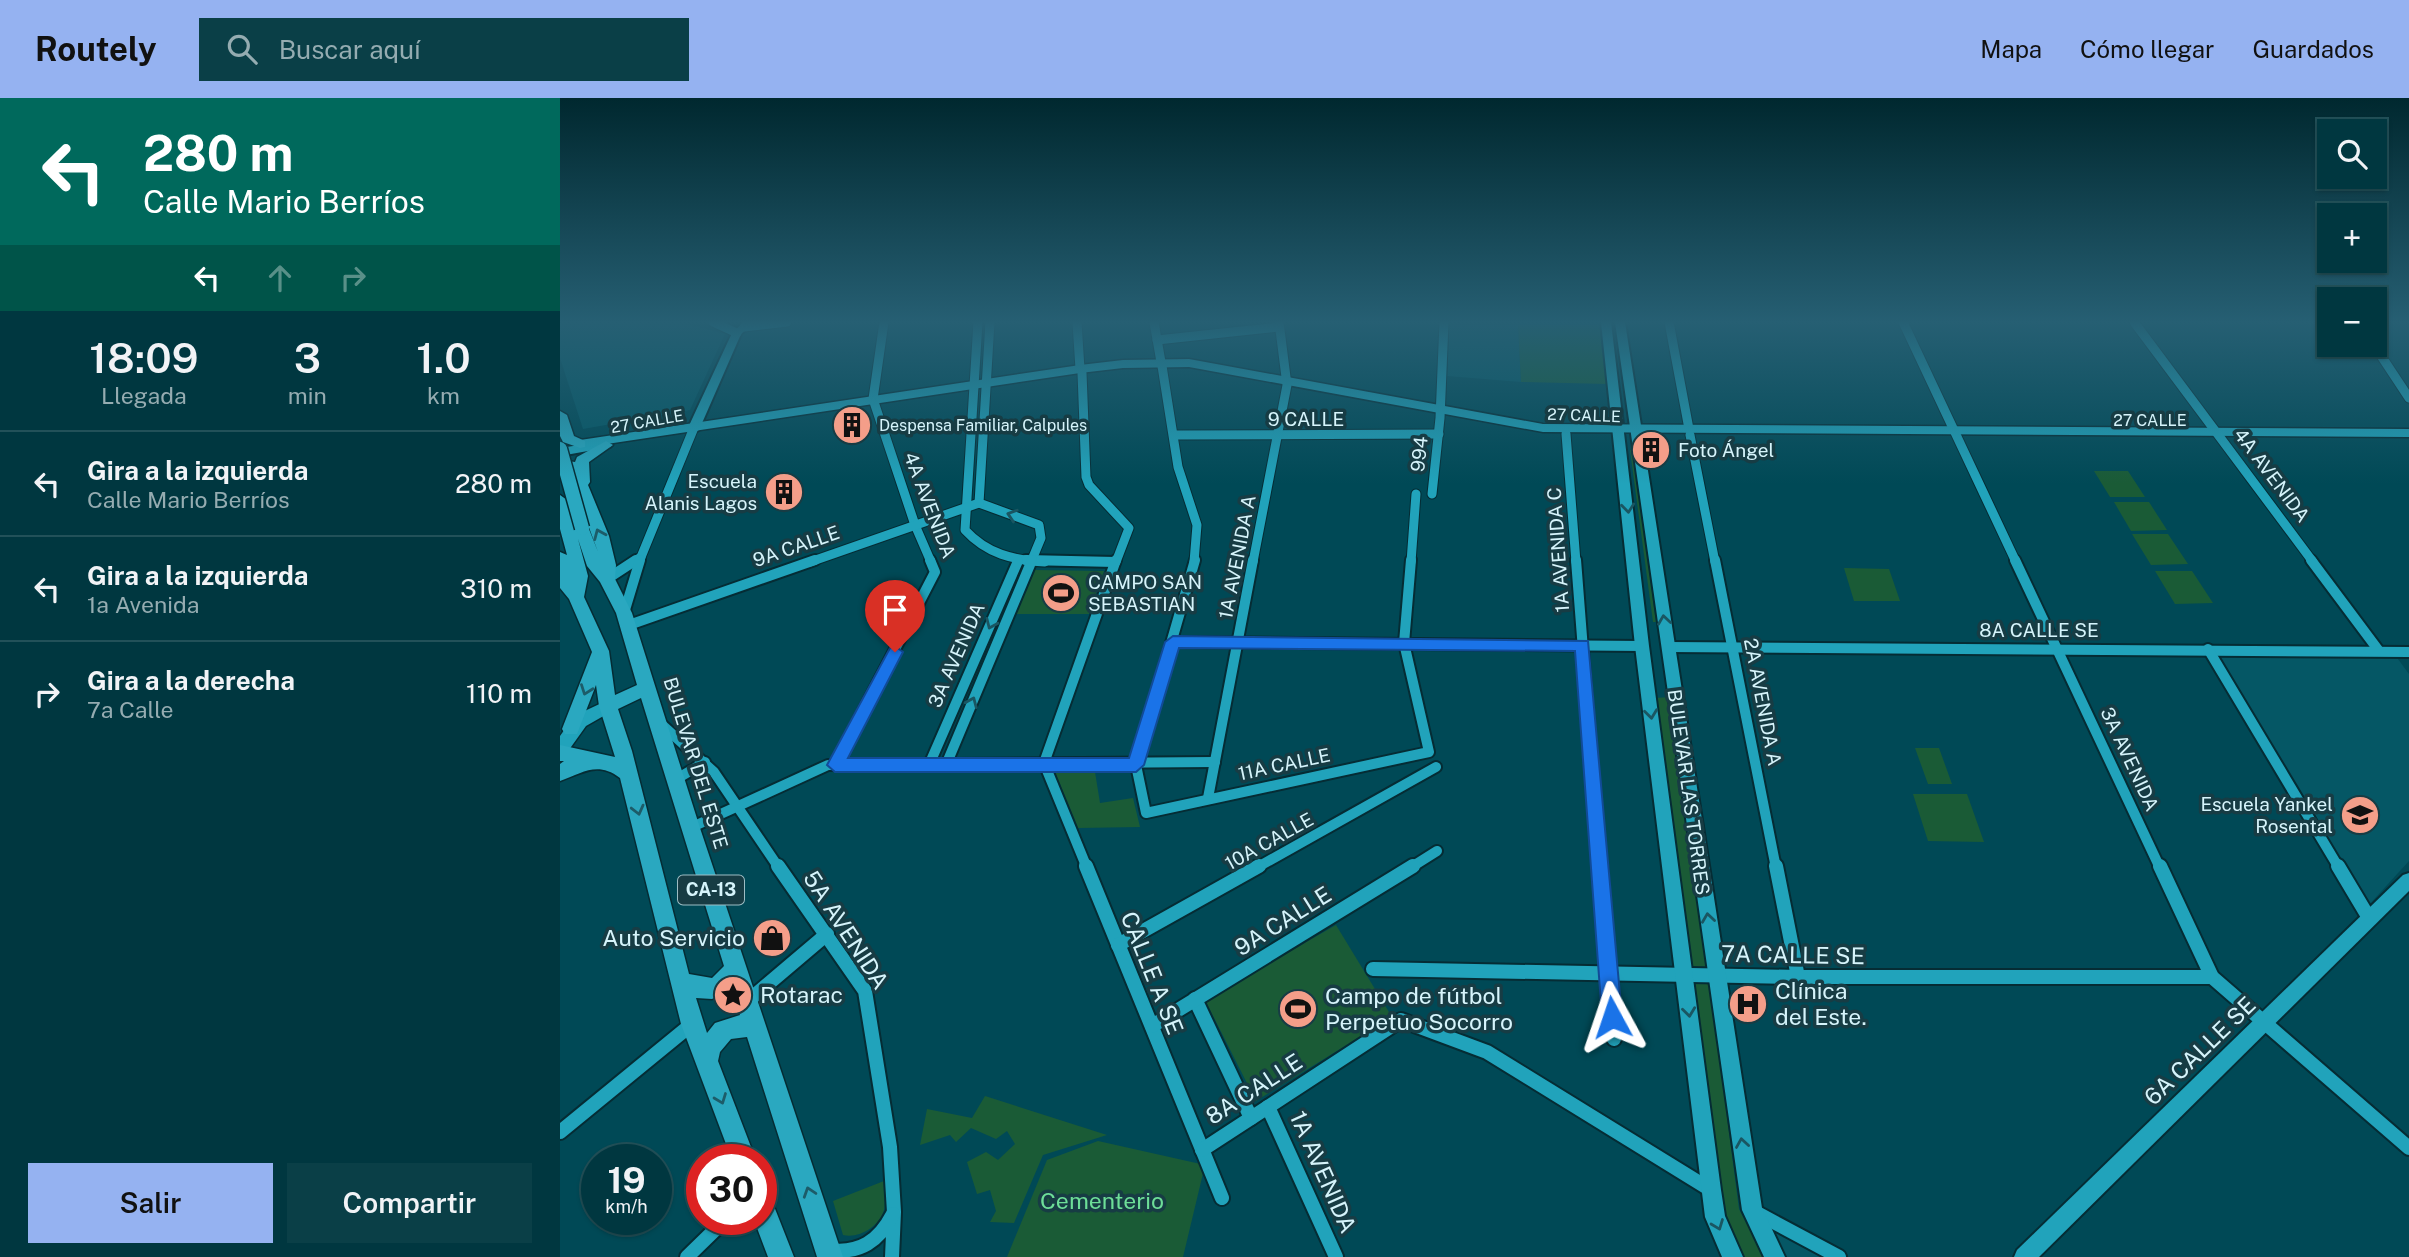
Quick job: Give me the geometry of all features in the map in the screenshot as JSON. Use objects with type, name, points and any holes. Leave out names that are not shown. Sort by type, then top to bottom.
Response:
[{"type":"highway","points":[[561,419],[568,439],[580,444]]},
{"type":"highway","points":[[583,489],[582,460],[606,445]]},
{"type":"highway","name":"BULEVAR DEL ESTE","points":[[560,449],[580,576],[576,597],[600,651],[610,711],[629,774],[692,1024],[738,1144]]},
{"type":"highway","points":[[560,465],[574,466],[610,561],[607,579]]},
{"type":"highway","name":"BULEVAR DEL ESTE","points":[[560,500],[595,566],[607,579],[625,619],[690,828],[829,1253]]},
{"type":"highway","points":[[560,557],[565,583],[576,597]]},
{"type":"highway","points":[[600,651],[564,743],[593,759],[610,761],[629,774]]},
{"type":"highway","points":[[610,711],[647,688]]},
{"type":"highway","points":[[560,773],[593,759]]},
{"type":"highway","points":[[680,981],[698,990],[713,989],[726,981],[736,965]]},
{"type":"highway","points":[[706,1062],[711,1044],[723,1030],[739,1025],[757,1029]]},
{"type":"highway","points":[[773,1235],[781,1257]]},
{"type":"main road","name":"27 CALLE","points":[[580,444],[1047,376]]},
{"type":"main road","name":"27 CALLE","points":[[1246,376],[1441,414],[1566,434],[2409,433]]},
{"type":"main road","name":"27 CALLE","points":[[1441,414],[1621,435]]},
{"type":"main road","name":"27 CALLE","points":[[606,445],[694,428]]},
{"type":"main road","name":"27 CALLE","points":[[2218,434],[2409,439]]},
{"type":"main road","points":[[564,743],[610,711]]},
{"type":"street","points":[[625,619],[641,557],[694,428],[720,376]]},
{"type":"street","name":"4A AVENIDA","points":[[835,765],[934,580],[933,566],[915,525],[873,401],[876,376]]},
{"type":"street","points":[[979,503],[981,376]]},
{"type":"street","points":[[982,376],[967,506],[963,519],[965,530],[974,543],[1018,561],[1115,562]]},
{"type":"street","points":[[1044,764],[1129,528],[1088,485],[1081,376]]},
{"type":"street","points":[[1136,765],[1195,559],[1197,525],[1178,467],[1163,376]]},
{"type":"street","name":"1A AVENIDA A","points":[[1208,798],[1278,434],[1286,376]]},
{"type":"street","name":"994","points":[[1432,495],[1442,376]]},
{"type":"street","name":"BULEVAR LAS TORRES","points":[[1613,376],[1643,646],[1711,1190],[1715,1217],[1733,1257]]},
{"type":"street","name":"BULEVAR LAS TORRES","points":[[1629,376],[1752,1210],[1774,1257]]},
{"type":"street","name":"2A AVENIDA A","points":[[1679,376],[1798,977]]},
{"type":"street","name":"3A AVENIDA","points":[[1928,376],[2212,977],[2409,1148]]},
{"type":"street","name":"4A AVENIDA","points":[[2175,376],[2379,651]]},
{"type":"street","points":[[2395,376],[2409,398]]},
{"type":"street","name":"9 CALLE","points":[[1174,435],[1438,434]]},
{"type":"street","name":"1A AVENIDA C","points":[[1566,434],[1614,1040]]},
{"type":"street","name":"27 CALLE","points":[[560,449],[580,444]]},
{"type":"street","name":"27 CALLE","points":[[560,449],[606,445]]},
{"type":"street","points":[[1404,643],[1416,494]]},
{"type":"street","name":"3A AVENIDA","points":[[946,765],[1041,538],[1039,525],[979,503]]},
{"type":"street","name":"9A CALLE","points":[[625,619],[979,503]]},
{"type":"street","points":[[607,579],[641,557]]},
{"type":"street","name":"3A AVENIDA","points":[[929,765],[1018,561]]},
{"type":"street","points":[[1173,642],[1643,646]]},
{"type":"street","name":"11A CALLE","points":[[1136,765],[1146,813],[1429,752],[1404,643]]},
{"type":"street","name":"8A CALLE SE","points":[[1668,647],[2409,652]]},
{"type":"street","points":[[2208,649],[2369,918]]},
{"type":"street","name":"5A AVENIDA","points":[[657,722],[705,762],[729,791],[738,809],[865,991],[874,1020],[890,1133],[896,1208],[892,1257]]},
{"type":"street","points":[[675,780],[705,762]]},
{"type":"street","points":[[690,828],[738,809],[815,770],[835,765],[1136,765],[1215,762]]},
{"type":"street","name":"CALLE A SE","points":[[1044,764],[1222,1198]]},
{"type":"street","name":"10A CALLE","points":[[1118,945],[1436,767]]},
{"type":"street","name":"9A CALLE","points":[[1152,1026],[1437,851]]},
{"type":"street","name":"6A CALLE SE","points":[[2024,1257],[2409,880]]},
{"type":"street","points":[[748,1001],[827,934]]},
{"type":"street","name":"7A CALLE SE","points":[[1373,969],[1798,977],[2212,977]]},
{"type":"street","points":[[1195,999],[1251,1118]]},
{"type":"street","name":"8A CALLE","points":[[1202,1150],[1401,1020],[1487,1052],[1711,1190]]},
{"type":"street","points":[[560,1132],[692,1024]]},
{"type":"street","name":"1A AVENIDA","points":[[1268,1107],[1336,1257]]},
{"type":"street","points":[[829,1253],[847,1253],[866,1247],[884,1230],[896,1208]]},
{"type":"street","points":[[1752,1210],[1839,1257]]},
{"type":"street","points":[[687,1257],[710,1235]]},
{"type":"shaded area","points":[[566,376],[706,376],[690,410],[583,429]]},
{"type":"shaded area","points":[[1448,376],[1521,376],[1521,382]]},
{"type":"shaded area","name":"Escuela Yankel Rosental","points":[[2214,654],[2395,655],[2409,674],[2409,861],[2367,907]]},
{"type":"shaded area","points":[[1771,1224],[1829,1257],[1780,1257],[1766,1231]]},
{"type":"green space","points":[[1521,376],[1607,376],[1608,384],[1521,382]]},
{"type":"green space","points":[[1630,450],[1633,450],[1656,622],[1653,622]]},
{"type":"green space","points":[[2094,471],[2128,471],[2145,497],[2110,497]]},
{"type":"green space","points":[[2114,502],[2149,502],[2167,530],[2131,531]]},
{"type":"green space","points":[[2132,534],[2168,534],[2188,564],[2151,565]]},
{"type":"green space","points":[[1844,568],[1889,569],[1900,601],[1854,601]]},
{"type":"green space","name":"CAMPO SAN SEBASTIAN","points":[[1035,570],[1104,571],[1089,614],[1016,614]]},
{"type":"green space","points":[[2155,571],[2192,571],[2213,603],[2175,604]]},
{"type":"green space","points":[[1672,697],[1739,1209],[1764,1257],[1739,1257],[1722,1219],[1697,999],[1654,698]]},
{"type":"green space","points":[[1915,748],[1939,748],[1952,784],[1928,784]]},
{"type":"green space","points":[[1055,772],[1095,772],[1100,803],[1133,798],[1140,827],[1078,828]]},
{"type":"green space","points":[[1913,794],[1967,794],[1984,842],[1928,841]]},
{"type":"green space","name":"Campo de fútbol Perpetuo Socorro","points":[[1336,925],[1392,1017],[1256,1101],[1205,1000]]},
{"type":"green space","points":[[985,1096],[1107,1135],[1043,1155],[1014,1223],[990,1222],[996,1211],[990,1190],[977,1194],[967,1162],[986,1152],[998,1160],[1015,1144],[1007,1131],[996,1139],[971,1128],[956,1142],[950,1135],[920,1145],[927,1109],[972,1118]]},
{"type":"green space","name":"Cementerio","points":[[1098,1141],[1205,1165],[1183,1257],[1007,1257],[1047,1160]]},
{"type":"green space","points":[[884,1181],[885,1207],[882,1216],[862,1233],[843,1235],[833,1201]]},
{"type":"place","name":"Despensa Familiar, Calpules","points":[[852,425]]},
{"type":"place","name":"Foto Ángel","points":[[1651,450]]},
{"type":"place","name":"Escuela Alanis Lagos","points":[[784,492]]},
{"type":"place","name":"CAMPO SAN SEBASTIAN","points":[[1061,593]]},
{"type":"place","name":"Escuela Yankel Rosental","points":[[2360,815]]},
{"type":"place","name":"Auto Servicio","points":[[772,938]]},
{"type":"place","name":"Rotarac","points":[[733,995]]},
{"type":"place","name":"Clínica del Este.","points":[[1748,1004]]},
{"type":"place","name":"Campo de fútbol Perpetuo Socorro","points":[[1298,1009]]},
{"type":"route","points":[[895,652],[835,765],[1136,765],[1173,642],[1583,645],[1612,1017]]}]
